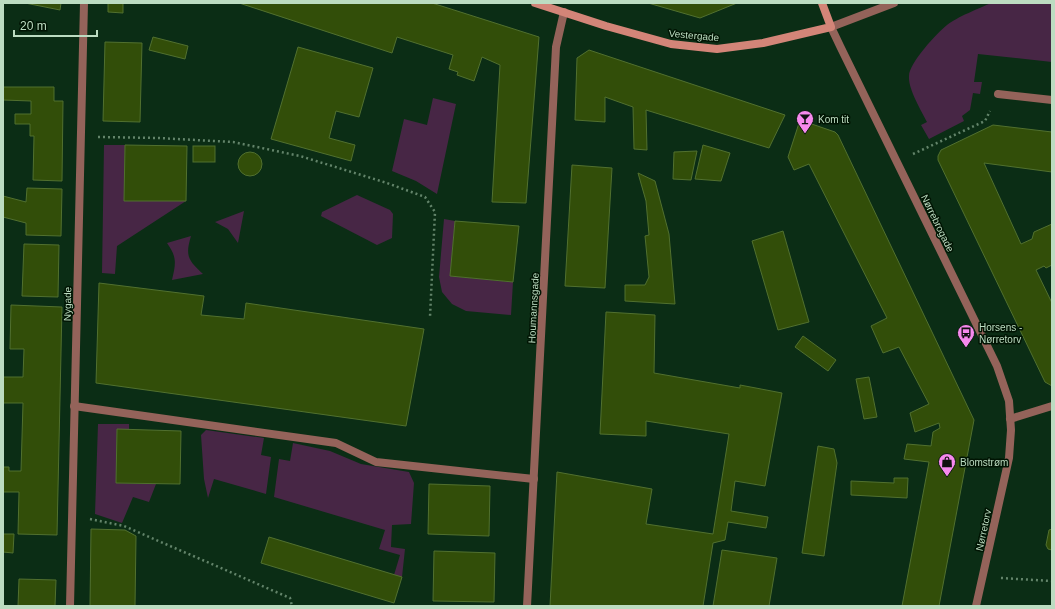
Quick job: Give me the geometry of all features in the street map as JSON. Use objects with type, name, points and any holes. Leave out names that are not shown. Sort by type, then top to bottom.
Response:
[{"type":"main road","name":"Vestergade","points":[[535,3],[606,26],[671,44],[717,48],[763,43],[832,27]]},
{"type":"main road","name":"Nørrebrogade","points":[[822,3],[832,27]]},
{"type":"street","name":"Nygade","points":[[70,606],[84,3]]},
{"type":"street","points":[[832,27],[894,3]]},
{"type":"street","name":"Houmannsgade","points":[[527,606],[556,47],[564,12]]},
{"type":"street","name":"Nørrebrogade","points":[[832,27],[896,162],[997,366],[1009,401],[1011,430],[1009,458]]},
{"type":"street","points":[[998,94],[1052,100]]},
{"type":"street","points":[[74,406],[336,443],[376,462],[534,479]]},
{"type":"street","points":[[1010,419],[1052,406]]},
{"type":"street","name":"Nørretorv","points":[[976,606],[1009,458]]},
{"type":"path","points":[[896,162],[985,121],[998,94]]},
{"type":"path","points":[[81,137],[158,138],[233,142],[300,156],[387,182],[425,197],[435,212],[430,316]]},
{"type":"path","points":[[72,515],[124,526],[290,598],[292,606]]},
{"type":"path","points":[[983,576],[1052,581]]},
{"type":"shaded area","points":[[991,3],[1052,3],[1052,62],[978,54],[974,82],[982,82],[980,94],[973,93],[970,110],[962,116],[964,121],[929,139],[921,125],[927,122],[915,99],[909,81],[910,70],[918,56],[947,25],[962,16]]},
{"type":"shaded area","points":[[433,98],[456,104],[437,194],[416,181],[392,171],[404,119],[427,125]]},
{"type":"shaded area","points":[[104,145],[125,145],[124,200],[186,201],[117,246],[115,274],[102,273]]},
{"type":"shaded area","points":[[357,195],[390,210],[393,214],[392,238],[377,245],[321,216],[322,212]]},
{"type":"shaded area","points":[[244,211],[238,243],[228,229],[215,222]]},
{"type":"shaded area","points":[[444,219],[455,221],[450,276],[513,282],[511,315],[466,311],[452,304],[442,292],[439,277]]},
{"type":"shaded area","points":[[191,236],[188,248],[189,257],[194,265],[203,274],[172,280],[175,260],[173,252],[167,243]]},
{"type":"shaded area","points":[[98,424],[129,424],[129,430],[117,430],[116,483],[156,484],[149,502],[133,497],[122,523],[95,514]]},
{"type":"shaded area","points":[[206,430],[264,438],[261,455],[271,457],[266,494],[214,479],[208,498],[204,479],[201,435]]},
{"type":"shaded area","points":[[293,443],[330,451],[361,464],[409,472],[414,483],[411,524],[392,525],[391,547],[405,549],[402,577],[394,575],[400,555],[379,549],[385,530],[274,497],[279,459],[290,461]]},
{"type":"building","points":[[25,3],[61,3],[60,10]]},
{"type":"building","points":[[108,3],[123,3],[123,13],[108,12]]},
{"type":"building","points":[[239,3],[432,3],[539,37],[526,203],[492,202],[500,65],[482,57],[474,81],[457,75],[458,72],[449,69],[453,55],[397,37],[392,53]]},
{"type":"building","points":[[648,3],[737,3],[700,18]]},
{"type":"building","points":[[153,37],[188,46],[185,59],[149,50]]},
{"type":"building","points":[[105,42],[142,43],[140,122],[103,121]]},
{"type":"building","points":[[298,47],[373,68],[359,117],[336,111],[329,138],[355,145],[351,161],[271,139]]},
{"type":"building","points":[[589,50],[785,115],[769,148],[646,110],[647,150],[634,149],[633,107],[605,97],[605,122],[575,120],[577,58]]},
{"type":"building","points":[[3,87],[54,87],[54,101],[63,101],[62,181],[33,180],[34,136],[30,136],[30,124],[15,124],[15,114],[31,114],[31,101],[3,100]]},
{"type":"building","points":[[800,120],[835,132],[838,135],[974,420],[939,606],[902,606],[929,462],[904,459],[907,444],[931,446],[933,432],[940,428],[939,423],[915,432],[910,413],[929,404],[899,347],[883,353],[871,326],[887,318],[809,164],[794,170],[788,157]]},
{"type":"building","points":[[993,125],[1052,132],[1052,172],[984,163],[1021,244],[1032,239],[1034,232],[1052,224],[1052,265],[1046,268],[1044,266],[1036,270],[1052,303],[1052,386],[1045,382],[938,160],[941,150]]},
{"type":"building","points":[[125,145],[187,146],[186,201],[124,201]]},
{"type":"building","points":[[703,145],[730,153],[721,181],[695,179]]},
{"type":"building","points":[[193,146],[215,146],[215,162],[193,162]]},
{"type":"building","points":[[697,151],[691,180],[673,179],[674,152]]},
{"type":"building","points":[[250,152],[259,155],[262,164],[259,173],[250,176],[241,173],[238,164],[241,155]]},
{"type":"building","points":[[572,165],[612,168],[605,288],[565,286]]},
{"type":"building","points":[[638,173],[655,181],[669,234],[675,304],[625,301],[625,285],[645,285],[649,277],[645,236],[649,235],[646,201]]},
{"type":"building","points":[[27,188],[62,189],[61,236],[26,235],[26,223],[3,217],[3,196],[26,202]]},
{"type":"building","points":[[455,221],[519,226],[513,282],[450,276]]},
{"type":"building","points":[[783,231],[809,322],[778,330],[752,241]]},
{"type":"building","points":[[24,244],[59,245],[58,297],[22,296]]},
{"type":"building","points":[[99,283],[204,296],[201,315],[244,319],[246,303],[424,329],[406,426],[96,383]]},
{"type":"building","points":[[11,305],[62,307],[57,535],[18,534],[19,492],[3,492],[3,467],[9,467],[9,471],[21,471],[23,403],[3,403],[3,377],[23,377],[24,349],[10,349]]},
{"type":"building","points":[[606,312],[655,315],[654,373],[740,388],[740,385],[782,393],[765,486],[735,481],[731,511],[768,517],[766,528],[728,522],[725,540],[713,543],[703,606],[550,606],[557,472],[652,489],[646,524],[713,534],[729,434],[646,421],[646,436],[600,434]]},
{"type":"building","points":[[803,336],[836,360],[828,371],[795,347]]},
{"type":"building","points":[[869,377],[877,417],[864,419],[856,379]]},
{"type":"building","points":[[117,429],[181,431],[180,484],[116,483]]},
{"type":"building","points":[[818,446],[834,449],[837,463],[824,556],[802,553]]},
{"type":"building","points":[[894,478],[908,478],[907,498],[851,495],[851,481],[894,483]]},
{"type":"building","points":[[429,484],[490,486],[489,536],[428,534]]},
{"type":"building","points":[[91,529],[125,530],[136,536],[135,606],[90,606]]},
{"type":"building","points":[[1052,529],[1052,550],[1048,549],[1046,545],[1049,530]]},
{"type":"building","points":[[3,534],[14,534],[13,553],[3,552]]},
{"type":"building","points":[[269,537],[402,577],[394,603],[261,563]]},
{"type":"building","points":[[722,550],[777,558],[769,606],[713,606]]},
{"type":"building","points":[[434,551],[495,553],[494,602],[433,601]]},
{"type":"building","points":[[19,579],[56,580],[55,606],[18,606]]},
{"type":"place","name":"Kom tit","points":[[805,134]]},
{"type":"place","name":"Horsens - Nørretorv","points":[[966,348]]},
{"type":"place","name":"Blomstrøm","points":[[947,477]]}]
